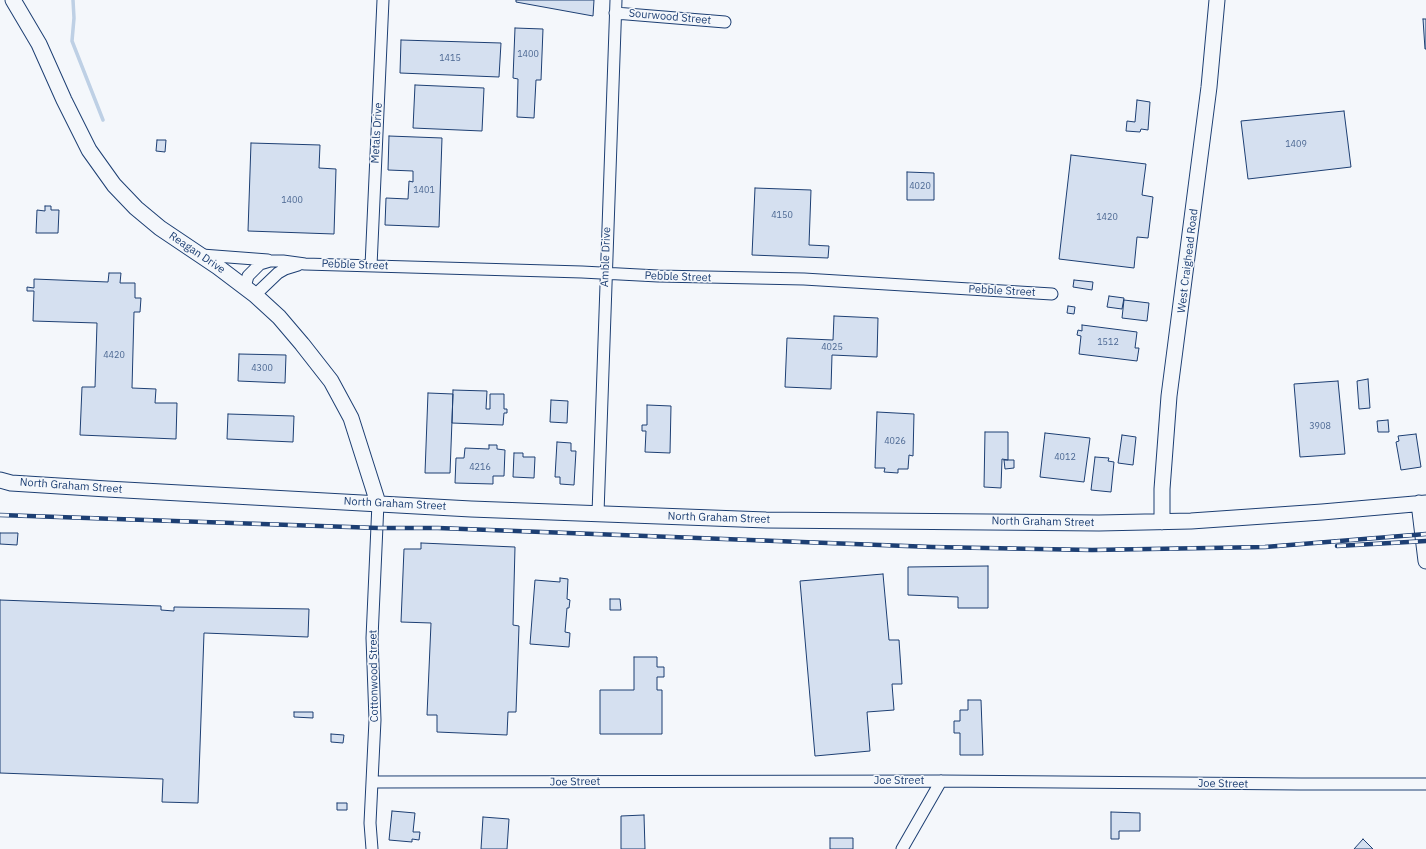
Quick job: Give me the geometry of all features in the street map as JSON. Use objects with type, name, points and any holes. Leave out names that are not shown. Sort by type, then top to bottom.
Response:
[{"type":"main road","name":"Reagan Drive","points":[[13,0],[39,44],[64,100],[95,159],[114,185],[136,208],[160,228],[250,291],[279,317],[302,344],[339,393],[351,418],[361,445],[367,472],[378,503]]},
{"type":"main road","name":"West Craighead Road","points":[[1162,522],[1162,489],[1169,396],[1210,87],[1217,0]]},
{"type":"main road","name":"North Graham Street","points":[[4,484],[378,503],[766,520],[1091,524],[1162,522],[1322,512],[1422,503]]},
{"type":"main road","points":[[1422,503],[1426,561]]},
{"type":"street","name":"Metals Drive","points":[[371,266],[383,0]]},
{"type":"street","name":"Amble Drive","points":[[598,513],[614,13],[616,0]]},
{"type":"street","name":"Sourwood Street","points":[[614,13],[725,22]]},
{"type":"street","name":"Pebble Street","points":[[200,255],[305,264],[804,279],[1052,294]]},
{"type":"street","name":"Pebble Street","points":[[283,261],[260,264],[248,276],[250,291],[293,265],[305,264]]},
{"type":"street","name":"Cottonwood Street","points":[[372,849],[370,823],[375,720],[372,638],[378,503]]},
{"type":"street","name":"Joe Street","points":[[373,782],[941,781],[1426,784]]},
{"type":"street","points":[[902,849],[941,781]]},
{"type":"building","points":[[516,0],[594,0],[593,16],[516,2]]},
{"type":"building","points":[[1423,19],[1426,19],[1426,49],[1425,49]]},
{"type":"building","points":[[515,28],[543,29],[541,80],[536,80],[534,118],[517,117],[518,79],[513,78]]},
{"type":"building","points":[[401,40],[501,43],[499,77],[400,73]]},
{"type":"building","points":[[415,85],[484,88],[482,131],[413,128]]},
{"type":"building","points":[[1137,100],[1150,102],[1148,130],[1141,129],[1140,132],[1126,131],[1127,121],[1135,122]]},
{"type":"building","points":[[1344,111],[1351,167],[1248,179],[1241,121]]},
{"type":"building","points":[[389,136],[442,138],[439,227],[385,225],[386,198],[408,199],[409,181],[413,182],[413,171],[388,170]]},
{"type":"building","points":[[157,140],[166,140],[165,152],[156,151]]},
{"type":"building","points":[[251,143],[320,145],[319,168],[336,169],[334,234],[248,231]]},
{"type":"building","points":[[1071,155],[1146,164],[1142,195],[1153,197],[1148,238],[1137,237],[1134,268],[1059,259]]},
{"type":"building","points":[[907,172],[934,173],[934,200],[907,200]]},
{"type":"building","points":[[755,188],[811,190],[809,245],[829,246],[828,258],[752,255]]},
{"type":"building","points":[[45,206],[51,206],[51,210],[59,210],[58,233],[36,233],[37,210],[45,211]]},
{"type":"building","points":[[109,273],[121,273],[120,283],[135,283],[135,298],[141,298],[140,312],[134,312],[132,388],[156,389],[155,403],[177,403],[176,439],[80,435],[82,387],[95,387],[97,323],[33,321],[34,291],[27,291],[27,287],[34,288],[34,279],[108,282]]},
{"type":"building","points":[[1074,280],[1093,282],[1092,290],[1073,287]]},
{"type":"building","points":[[1109,296],[1124,298],[1122,309],[1107,307]]},
{"type":"building","points":[[1124,300],[1149,303],[1147,321],[1122,318]]},
{"type":"building","points":[[1068,306],[1075,307],[1074,314],[1067,313]]},
{"type":"building","points":[[834,316],[878,318],[877,357],[832,355],[831,389],[785,387],[787,338],[833,340]]},
{"type":"building","points":[[1082,325],[1137,332],[1135,348],[1139,348],[1137,361],[1079,354],[1081,336],[1077,335],[1078,330],[1082,331]]},
{"type":"building","points":[[239,354],[286,355],[285,383],[238,381]]},
{"type":"building","points":[[1368,379],[1370,408],[1359,409],[1357,381]]},
{"type":"building","points":[[1338,381],[1345,454],[1300,457],[1294,384]]},
{"type":"building","points":[[453,390],[487,391],[486,409],[490,409],[490,394],[504,394],[504,409],[507,409],[507,413],[504,413],[503,425],[452,423]]},
{"type":"building","points":[[428,393],[453,394],[450,473],[425,473]]},
{"type":"building","points":[[551,400],[568,401],[567,423],[550,422]]},
{"type":"building","points":[[647,405],[671,406],[670,453],[645,452],[646,431],[642,431],[642,425],[647,425]]},
{"type":"building","points":[[877,412],[914,414],[913,456],[909,455],[908,469],[898,469],[898,473],[884,472],[885,468],[875,468]]},
{"type":"building","points":[[228,414],[294,416],[293,442],[227,439]]},
{"type":"building","points":[[1388,420],[1389,432],[1378,432],[1377,421]]},
{"type":"building","points":[[985,432],[1008,432],[1008,460],[1002,459],[1001,488],[984,487]]},
{"type":"building","points":[[1045,433],[1090,438],[1084,482],[1040,477]]},
{"type":"building","points":[[1416,434],[1421,467],[1401,470],[1396,442],[1399,441],[1398,436]]},
{"type":"building","points":[[1122,435],[1136,437],[1133,465],[1118,463]]},
{"type":"building","points":[[557,442],[571,443],[571,451],[576,451],[574,485],[560,484],[560,477],[555,477]]},
{"type":"building","points":[[489,445],[497,445],[497,449],[505,450],[504,476],[493,476],[493,484],[455,483],[456,458],[464,458],[465,448],[489,449]]},
{"type":"building","points":[[514,453],[523,453],[523,457],[535,457],[534,478],[513,477]]},
{"type":"building","points":[[1095,457],[1109,458],[1108,461],[1114,462],[1111,492],[1091,490]]},
{"type":"building","points":[[1004,460],[1014,460],[1014,468],[1005,469]]},
{"type":"building","points":[[0,533],[18,533],[17,545],[0,544]]},
{"type":"building","points":[[421,543],[515,547],[513,625],[519,626],[516,712],[508,712],[507,735],[437,732],[437,715],[427,715],[431,623],[401,622],[404,549],[421,549]]},
{"type":"building","points":[[988,566],[988,608],[958,608],[958,597],[908,595],[908,567]]},
{"type":"building","points":[[883,574],[889,640],[899,640],[902,684],[892,684],[894,710],[867,712],[870,751],[815,756],[800,581]]},
{"type":"building","points":[[560,578],[568,579],[567,599],[570,600],[569,608],[567,608],[565,632],[570,633],[569,647],[530,644],[535,580],[560,582]]},
{"type":"building","points":[[610,599],[620,599],[621,610],[610,610]]},
{"type":"building","points":[[0,600],[161,606],[161,610],[174,611],[174,607],[309,609],[308,637],[204,633],[198,803],[162,802],[163,779],[0,773]]},
{"type":"building","points":[[634,657],[657,657],[657,667],[664,667],[664,677],[657,677],[657,690],[662,690],[662,734],[600,734],[600,690],[634,690]]},
{"type":"building","points":[[968,700],[981,700],[983,755],[960,755],[960,733],[954,733],[954,721],[960,721],[960,710],[968,710]]},
{"type":"building","points":[[294,712],[313,712],[313,718],[294,717]]},
{"type":"building","points":[[331,734],[344,735],[343,743],[331,742]]},
{"type":"building","points":[[337,803],[347,803],[347,810],[337,810]]},
{"type":"building","points":[[392,811],[415,813],[413,832],[420,832],[419,840],[412,839],[412,842],[389,840]]},
{"type":"building","points":[[1111,812],[1140,813],[1140,831],[1119,831],[1119,839],[1111,839]]},
{"type":"building","points":[[644,815],[645,849],[621,849],[621,816]]},
{"type":"building","points":[[483,817],[509,819],[507,849],[481,849]]},
{"type":"building","points":[[830,838],[853,838],[853,849],[830,849]]},
{"type":"building","points":[[1363,839],[1373,849],[1354,849]]},
{"type":"waterway","points":[[73,0],[74,18],[72,41],[103,120]]},
{"type":"railway","points":[[0,515],[378,528],[438,528],[932,547],[1092,550],[1265,547],[1426,534]]},
{"type":"railway","points":[[1337,546],[1426,541]]}]
